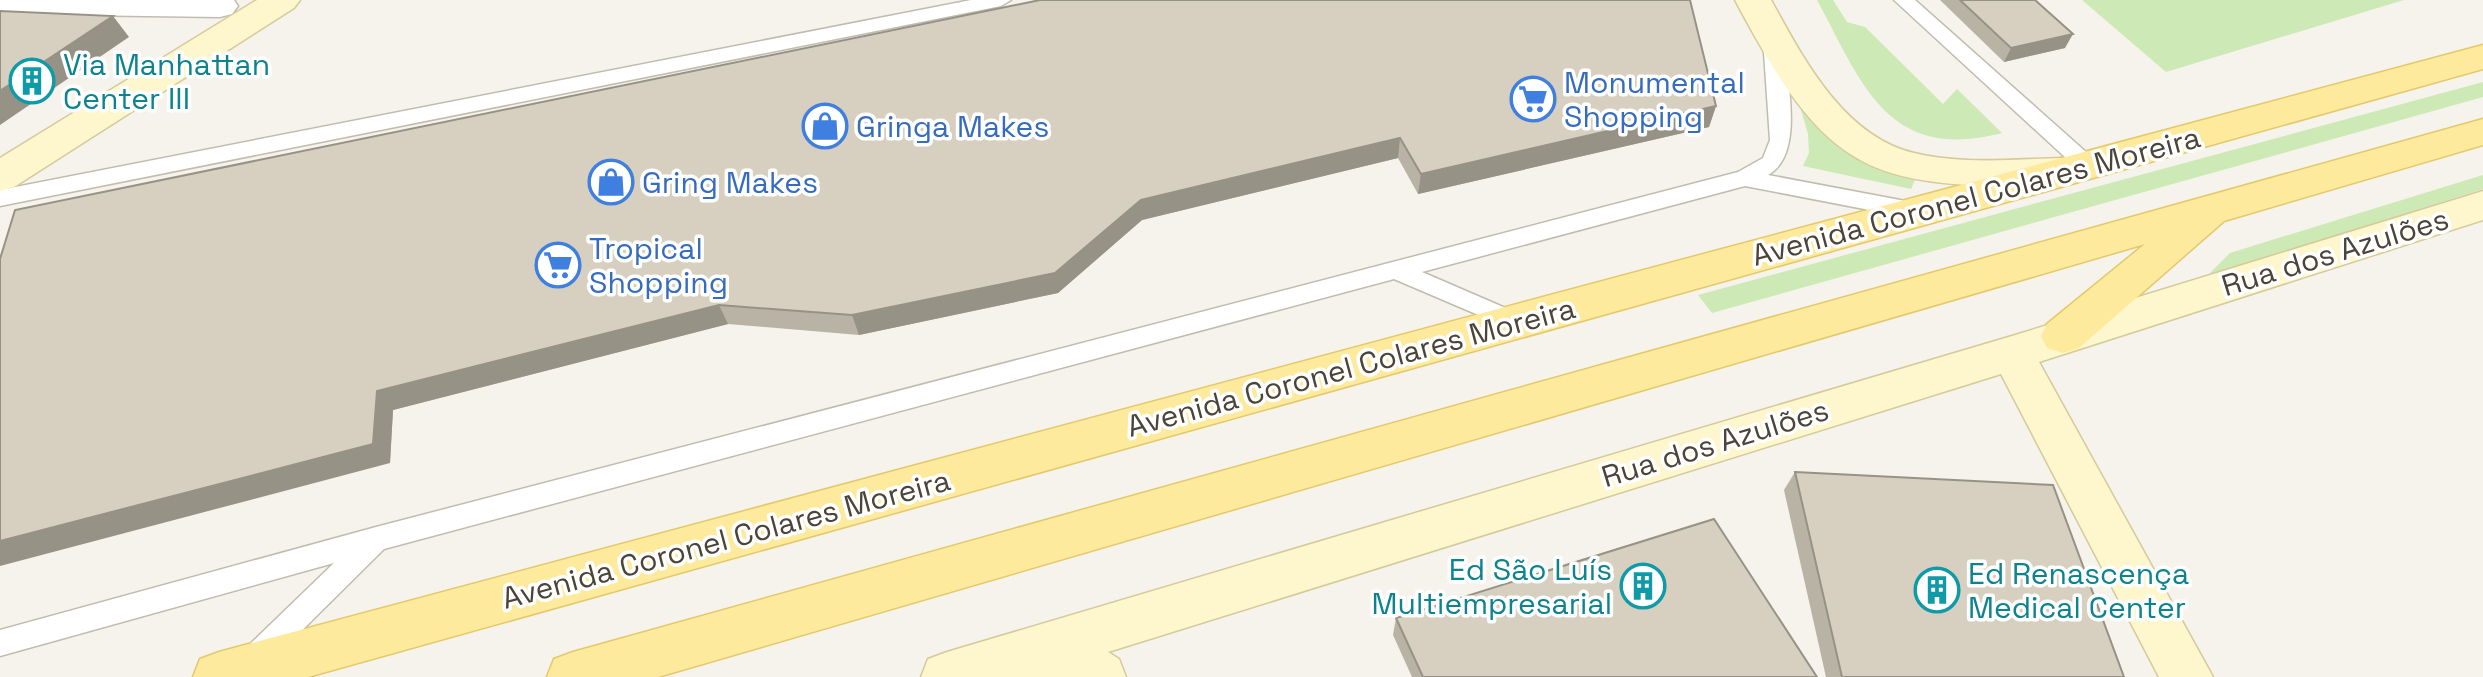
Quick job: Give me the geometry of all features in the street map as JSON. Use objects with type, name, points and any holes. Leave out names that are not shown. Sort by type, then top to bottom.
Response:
[{"type":"main road","points":[[0,177],[282,0]]},
{"type":"main road","points":[[1753,0],[1773,36],[1829,117],[1857,141],[1886,158],[1909,166],[1959,173],[2075,168]]},
{"type":"main road","points":[[0,145],[226,3]]},
{"type":"main road","name":"Avenida Coronel Colares Moreira","points":[[231,674],[2483,57]]},
{"type":"main road","points":[[573,677],[2483,132]]},
{"type":"main road","name":"Rua dos Azulões","points":[[947,677],[1071,663],[2063,336],[2483,205]]},
{"type":"main road","points":[[2063,336],[2217,207]]},
{"type":"main road","points":[[2012,353],[2187,677]]},
{"type":"main road","points":[[1071,663],[1129,677]]},
{"type":"street","points":[[0,3],[226,3]]},
{"type":"lane","points":[[0,198],[1001,0]]},
{"type":"lane","points":[[1904,0],[2075,168]]},
{"type":"lane","points":[[0,643],[376,539],[1745,178],[1772,163],[1781,140],[1773,36]]},
{"type":"lane","points":[[1745,178],[1917,212]]},
{"type":"lane","points":[[1398,271],[1516,322]]},
{"type":"lane","points":[[231,674],[376,539]]},
{"type":"green space","points":[[1817,0],[1833,0],[1847,22],[1865,27],[1943,104],[1957,89],[2002,133],[1963,139],[1931,137],[1905,126],[1883,109],[1865,86]]},
{"type":"green space","points":[[2082,0],[2404,0],[2166,72]]},
{"type":"green space","points":[[2483,82],[2483,97],[1712,313],[1698,295]]},
{"type":"green space","points":[[1804,105],[1891,171],[1915,180],[1911,189],[1803,166],[1809,153],[1808,134],[1801,110]]},
{"type":"green space","points":[[2483,175],[2483,189],[2206,277],[2230,253]]},
{"type":"building","name":"Tropical Shopping","points":[[1040,0],[1690,0],[1716,106],[1421,174],[1400,138],[1141,200],[1055,273],[852,315],[719,305],[377,391],[373,444],[0,541],[0,259],[15,210]]},
{"type":"building","points":[[1960,0],[2035,0],[2073,34],[2011,48]]},
{"type":"building","points":[[0,11],[113,16],[0,91]]},
{"type":"building","name":"Ed Renascença Medical Center","points":[[1795,472],[2053,485],[2124,677],[1842,677]]},
{"type":"building","name":"Ed São Luís Multiempresarial","points":[[1714,519],[1817,677],[1423,677],[1396,618]]},
{"type":"place","name":"Via Manhattan Center III","points":[[32,81]]},
{"type":"place","name":"Monumental Shopping","points":[[1533,99]]},
{"type":"place","name":"Gringa Makes","points":[[825,126]]},
{"type":"place","name":"Gring Makes","points":[[611,182]]},
{"type":"place","name":"Tropical Shopping","points":[[558,265]]},
{"type":"place","name":"Ed São Luís Multiempresarial","points":[[1643,586]]},
{"type":"place","name":"Ed Renascença Medical Center","points":[[1937,590]]}]
